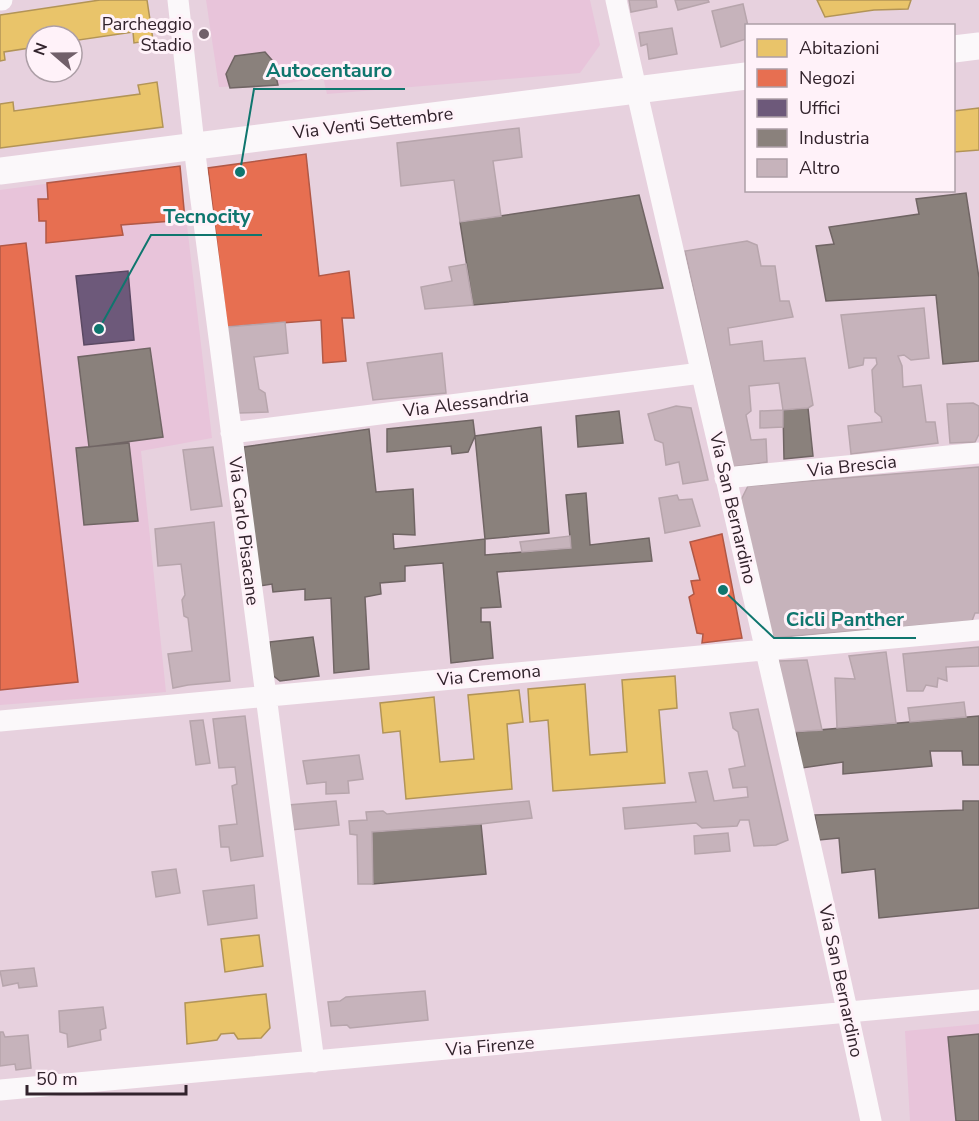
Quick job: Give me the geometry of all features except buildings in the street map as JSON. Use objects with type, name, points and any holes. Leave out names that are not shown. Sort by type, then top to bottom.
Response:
[{"type":"street","name":"Via Carlo Pisacane","points":[[178,0],[231,433],[314,1062]]},
{"type":"street","name":"Via San Bernardino","points":[[616,0],[725,478],[767,649],[871,1121]]},
{"type":"street","points":[[955,49],[979,46]]},
{"type":"street","name":"Via Venti Settembre","points":[[0,171],[745,76]]},
{"type":"street","name":"Via Alessandria","points":[[231,433],[701,373]]},
{"type":"street","name":"Via Brescia","points":[[725,478],[979,453]]},
{"type":"street","name":"Via Cremona","points":[[0,721],[979,630]]},
{"type":"street","name":"Via Firenze","points":[[0,1090],[979,1000]]},
{"type":"shaded area","points":[[206,0],[590,0],[600,45],[580,73],[327,94],[323,77],[278,85],[219,87]]},
{"type":"shaded area","points":[[180,166],[212,438],[141,451],[166,692],[0,705],[0,190]]},
{"type":"shaded area","points":[[979,1024],[979,1121],[910,1121],[905,1031]]},
{"type":"place","name":"Parcheggio Stadio","points":[[204,34]]},
{"type":"place","name":"Autocentauro","points":[[240,172]]},
{"type":"place","name":"Tecnocity","points":[[99,329]]},
{"type":"place","name":"Cicli Panther","points":[[723,590]]}]
